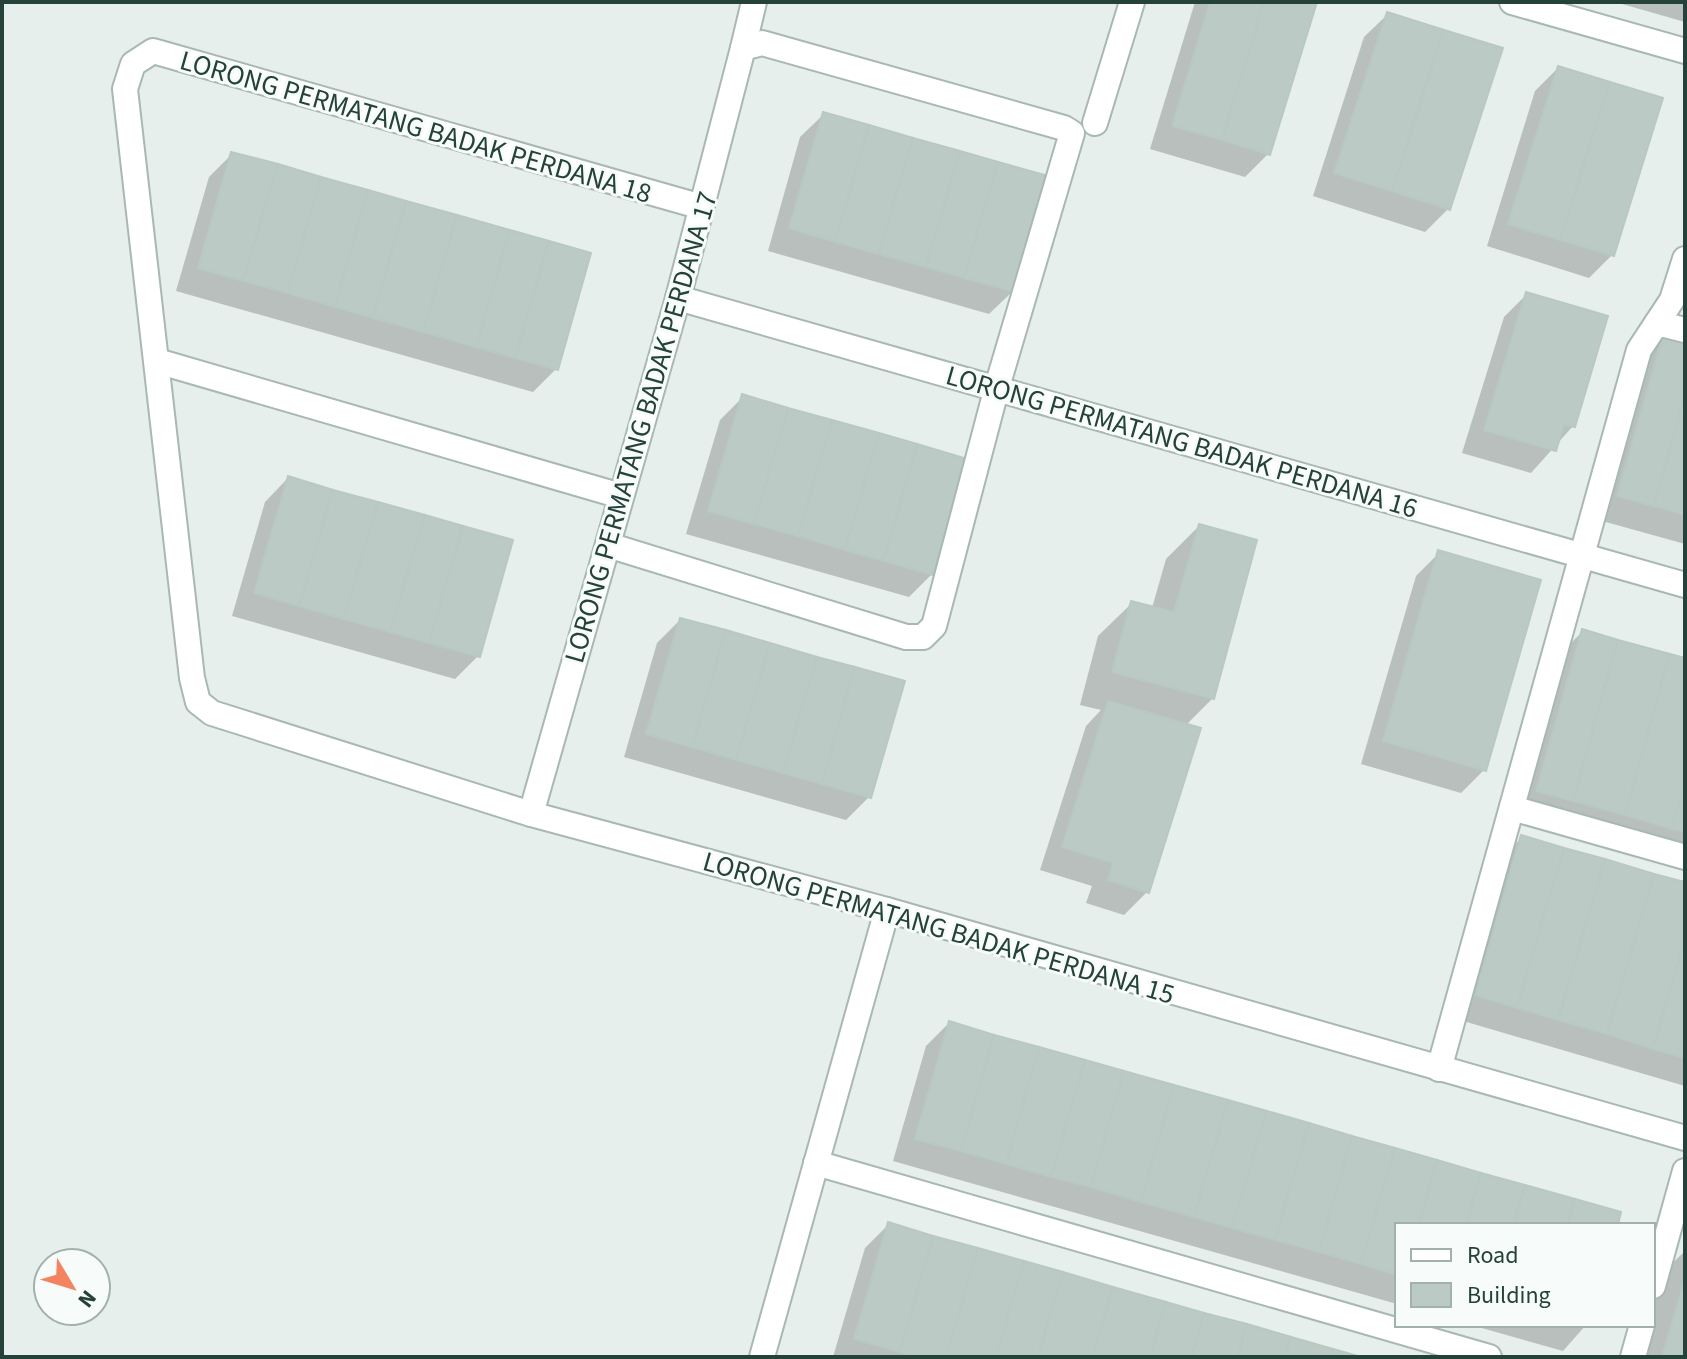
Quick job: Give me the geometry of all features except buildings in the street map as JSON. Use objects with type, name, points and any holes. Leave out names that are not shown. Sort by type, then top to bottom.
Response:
[{"type":"street","name":"LORONG PERMATANG BADAK PERDANA 17","points":[[531,814],[678,298],[747,45],[754,2]]},
{"type":"street","points":[[1095,123],[1132,2]]},
{"type":"street","points":[[1512,2],[1685,51]]},
{"type":"street","points":[[608,545],[906,637],[923,637],[934,626],[997,387],[1072,133],[1064,128],[792,51],[747,45]]},
{"type":"street","name":"LORONG PERMATANG BADAK PERDANA 18","points":[[157,361],[125,89],[133,64],[153,51],[702,207]]},
{"type":"street","points":[[1439,1069],[1639,350],[1672,300],[1685,259]]},
{"type":"street","name":"LORONG PERMATANG BADAK PERDANA 16","points":[[678,298],[1685,585]]},
{"type":"street","points":[[1657,323],[1685,330]]},
{"type":"street","points":[[157,361],[621,496]]},
{"type":"street","name":"LORONG PERMATANG BADAK PERDANA 15","points":[[157,361],[192,678],[198,702],[212,713],[531,814],[887,910],[1685,1138]]},
{"type":"street","points":[[1512,808],[1685,857]]},
{"type":"street","points":[[762,1357],[887,910]]},
{"type":"street","points":[[816,1163],[1489,1357]]},
{"type":"street","points":[[1655,1280],[1681,1202],[1685,1171]]},
{"type":"street","points":[[1633,1357],[1641,1327]]}]
